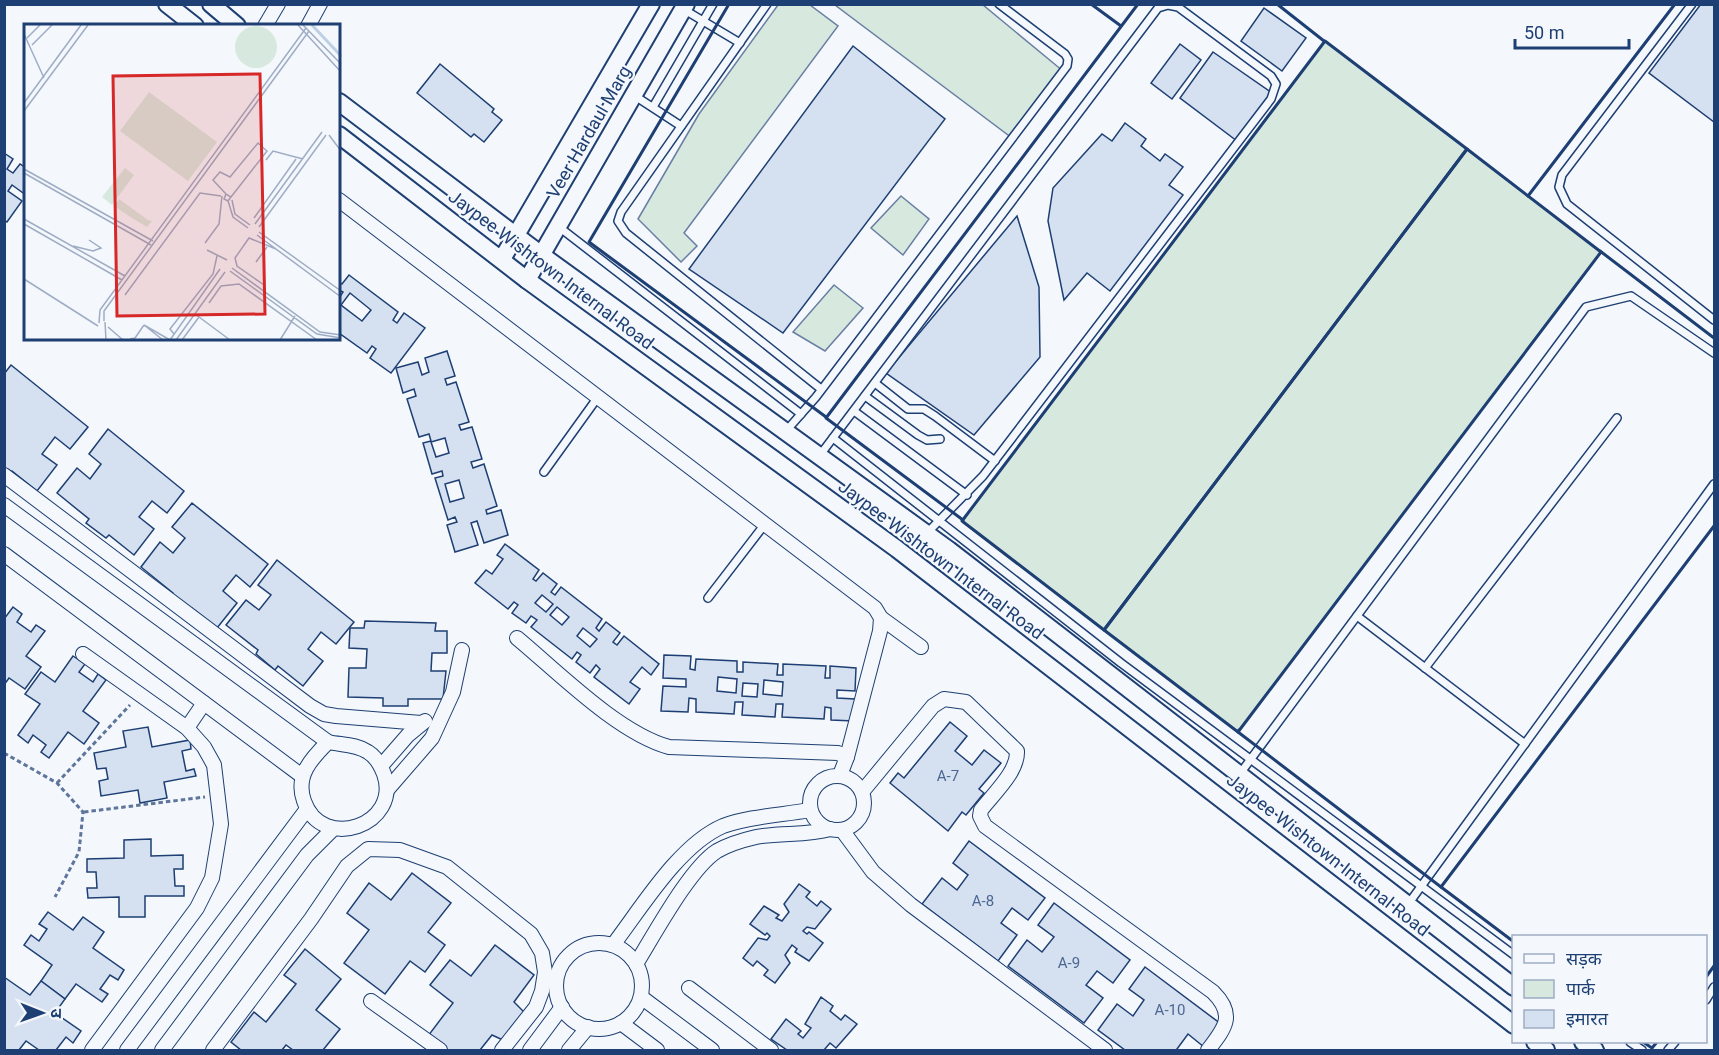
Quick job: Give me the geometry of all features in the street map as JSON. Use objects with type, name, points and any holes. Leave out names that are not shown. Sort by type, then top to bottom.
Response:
[{"type":"street","points":[[167,4],[192,24]]},
{"type":"street","points":[[211,4],[235,24]]},
{"type":"street","points":[[266,24],[278,4]]},
{"type":"street","points":[[309,24],[320,4]]},
{"type":"street","name":"Veer Hardaul Marg","points":[[502,259],[651,4]]},
{"type":"street","name":"Veer Hardaul Marg","points":[[527,280],[685,7]]},
{"type":"street","name":"Jaypee Wishtown Internal Road","points":[[340,103],[540,254],[926,534],[1512,985]]},
{"type":"street","name":"Jaypee Wishtown Internal Road","points":[[340,136],[527,280],[897,549],[1512,1023]]},
{"type":"street","points":[[340,201],[875,608],[881,618],[921,647]]},
{"type":"street","points":[[4,475],[310,706],[324,714],[336,716],[421,723]]},
{"type":"street","points":[[4,505],[328,742],[355,746],[370,753],[381,766],[387,790]]},
{"type":"street","points":[[5,555],[302,776]]},
{"type":"street","points":[[840,775],[847,757],[880,631],[881,618]]},
{"type":"street","points":[[517,638],[627,729],[649,742],[669,747],[838,753],[847,757]]},
{"type":"street","points":[[328,742],[309,761],[302,776],[301,793],[307,809],[318,822],[333,829],[350,830],[366,825],[378,814],[387,790],[432,738],[453,692],[462,650]]},
{"type":"street","points":[[82,654],[187,729],[204,747],[214,765],[219,795],[218,852],[212,878],[197,908],[92,1050]]},
{"type":"street","points":[[862,792],[933,706],[944,699],[966,702],[1017,751],[1018,759],[1013,768],[981,810],[980,816],[985,826],[1223,1002],[1227,1012],[1224,1029],[1208,1050]]},
{"type":"street","points":[[187,729],[204,704]]},
{"type":"street","points":[[381,766],[421,723],[427,720],[439,720]]},
{"type":"street","points":[[636,964],[691,880],[716,852],[732,843],[760,836],[816,833],[836,829],[852,826],[864,809],[862,792],[851,779],[840,775],[826,777],[815,785],[810,797],[810,810],[821,825],[836,829],[873,872],[911,905],[1105,1050]]},
{"type":"street","points":[[127,1050],[307,809]]},
{"type":"street","points":[[613,945],[657,887],[698,841],[723,827],[738,822],[810,810]]},
{"type":"street","points":[[162,1050],[307,855],[333,829]]},
{"type":"street","points":[[213,1050],[311,919],[347,866],[368,849],[399,850],[447,867],[531,934],[542,953],[545,972],[542,991],[536,1006],[502,1050]]},
{"type":"street","points":[[593,943],[613,945],[625,951],[636,964],[642,980],[641,997],[633,1012],[621,1023],[605,1028],[588,1027],[573,1020],[562,1007],[556,991],[558,974],[565,959],[578,948],[593,943]]},
{"type":"street","points":[[689,988],[771,1050]]},
{"type":"street","points":[[641,997],[712,1050]]},
{"type":"street","points":[[371,1001],[440,1050]]},
{"type":"street","points":[[530,1050],[562,1007]]},
{"type":"street","points":[[621,1023],[657,1050]]},
{"type":"street","points":[[569,1050],[588,1027]]},
{"type":"lane","points":[[653,107],[713,4]]},
{"type":"lane","points":[[767,4],[621,212],[618,221],[621,228],[821,388]]},
{"type":"lane","points":[[786,431],[1067,66],[1068,59],[1065,54],[999,4]]},
{"type":"lane","points":[[1692,4],[1562,175],[1559,187],[1567,204],[1714,320]]},
{"type":"lane","points":[[820,455],[1158,8],[1168,5],[1178,7],[1271,76],[1276,84],[1275,92],[995,461],[967,495],[926,534]]},
{"type":"lane","points":[[685,7],[703,22],[740,43]]},
{"type":"lane","points":[[633,95],[681,126]]},
{"type":"lane","points":[[557,226],[801,414]]},
{"type":"lane","points":[[1239,775],[1586,307],[1631,296],[1714,353]]},
{"type":"lane","points":[[875,383],[908,409],[924,409],[935,416],[995,461]]},
{"type":"lane","points":[[865,396],[918,435],[927,440],[940,440]]},
{"type":"lane","points":[[544,472],[598,397]]},
{"type":"lane","points":[[854,411],[967,495]]},
{"type":"lane","points":[[1425,668],[1617,418]]},
{"type":"lane","points":[[833,438],[1121,663],[1512,954]]},
{"type":"lane","points":[[1407,905],[1714,484]]},
{"type":"lane","points":[[708,598],[765,524]]},
{"type":"lane","points":[[1357,616],[1525,744]]},
{"type":"path","points":[[57,783],[139,695]]},
{"type":"path","points":[[4,753],[57,783],[83,812],[79,852],[55,897]]},
{"type":"path","points":[[83,812],[219,795]]},
{"type":"green space","points":[[778,5],[810,5],[838,26],[684,233],[697,246],[681,262],[638,219],[699,114]]},
{"type":"green space","points":[[835,5],[983,5],[1063,71],[1012,138]]},
{"type":"green space","points":[[1325,41],[1601,252],[1238,732],[962,521]]},
{"type":"green space","points":[[901,196],[929,219],[903,255],[871,228]]},
{"type":"green space","points":[[834,285],[863,308],[825,351],[793,332]]},
{"type":"building","points":[[1701,4],[1714,4],[1714,122],[1649,73]]},
{"type":"building","points":[[1264,8],[1306,38],[1282,71],[1241,41]]},
{"type":"building","points":[[1180,44],[1201,60],[1172,99],[1151,83]]},
{"type":"building","points":[[853,46],[945,119],[783,333],[689,269]]},
{"type":"building","points":[[1213,52],[1272,93],[1237,141],[1180,98]]},
{"type":"building","points":[[440,64],[494,109],[492,112],[502,120],[484,142],[474,134],[471,137],[417,93]]},
{"type":"building","points":[[1125,123],[1146,139],[1141,146],[1160,161],[1165,154],[1183,167],[1169,185],[1183,195],[1110,291],[1087,273],[1064,300],[1048,221],[1053,188],[1102,134],[1112,141]]},
{"type":"building","points":[[4,153],[13,159],[7,169],[13,173],[20,164],[24,167],[24,194],[12,185],[8,191],[22,201],[7,222],[4,220]]},
{"type":"building","points":[[1017,216],[1039,287],[1040,357],[974,435],[886,373]]},
{"type":"building","points":[[349,275],[398,312],[393,320],[397,323],[404,313],[425,328],[391,373],[370,358],[376,349],[372,346],[367,353],[340,334],[340,296],[343,292],[340,290],[340,283],[342,284]],"holes":[[[350,293],[371,310],[362,321],[341,305]]]},
{"type":"building","points":[[447,351],[455,376],[445,379],[447,385],[456,382],[469,422],[459,425],[461,430],[472,427],[482,459],[471,462],[473,468],[484,464],[497,506],[486,510],[487,514],[501,510],[508,535],[484,543],[477,521],[471,523],[478,545],[455,552],[447,525],[457,522],[455,517],[448,520],[435,478],[443,476],[442,471],[432,474],[423,443],[431,441],[429,434],[419,437],[407,399],[416,396],[414,389],[403,393],[396,368],[418,362],[422,375],[429,372],[425,358]],"holes":[[[445,438],[449,453],[436,457],[431,442]],[[459,480],[464,498],[450,502],[445,484]]]},
{"type":"building","points":[[11,365],[88,427],[70,449],[55,437],[42,454],[57,465],[37,491],[12,471],[9,475],[4,471],[4,374]]},
{"type":"building","points":[[108,429],[184,491],[167,513],[152,501],[139,517],[154,529],[134,555],[109,535],[106,538],[86,523],[89,519],[57,493],[77,468],[90,479],[101,464],[89,454]]},
{"type":"building","points":[[192,503],[268,564],[250,587],[236,575],[223,591],[237,603],[217,628],[192,608],[189,612],[170,596],[173,593],[141,567],[160,542],[173,553],[185,538],[172,527]]},
{"type":"building","points":[[505,544],[539,570],[533,579],[536,581],[543,573],[557,584],[551,592],[555,595],[561,587],[602,619],[596,628],[599,631],[606,622],[620,633],[613,642],[617,645],[624,636],[659,664],[651,675],[642,667],[630,682],[640,689],[629,704],[594,677],[600,669],[596,665],[590,673],[576,662],[581,655],[577,652],[572,659],[531,627],[537,620],[531,616],[526,623],[512,613],[518,605],[514,602],[508,609],[475,583],[486,570],[492,574],[503,559],[497,555]],"holes":[[[542,595],[553,604],[546,612],[535,603]],[[557,607],[569,617],[562,625],[550,615]],[[583,628],[597,639],[590,647],[577,636]]]},
{"type":"building","points":[[277,560],[354,622],[336,644],[321,632],[308,649],[323,661],[303,686],[278,666],[275,670],[256,654],[258,650],[226,625],[246,600],[259,610],[271,595],[258,585]]},
{"type":"building","points":[[13,607],[22,614],[17,622],[31,632],[36,625],[45,631],[26,656],[41,667],[25,689],[9,678],[4,685],[4,619]]},
{"type":"building","points":[[365,621],[436,623],[435,631],[447,631],[447,653],[432,653],[431,671],[446,671],[443,699],[408,699],[408,706],[383,706],[383,698],[348,697],[349,668],[366,668],[367,649],[349,648],[350,628],[364,628]]},
{"type":"building","points":[[664,655],[691,656],[690,669],[695,670],[696,659],[737,661],[737,672],[743,672],[743,662],[778,664],[777,675],[783,675],[783,664],[826,666],[825,678],[830,678],[830,666],[856,668],[855,691],[837,690],[837,698],[855,699],[854,721],[831,720],[831,708],[825,707],[824,719],[782,717],[783,704],[776,704],[775,717],[742,715],[743,702],[735,702],[734,714],[696,712],[696,699],[689,698],[688,712],[661,711],[663,686],[686,687],[686,679],[663,678]],"holes":[[[718,677],[737,679],[736,693],[717,691]],[[764,680],[783,682],[782,696],[763,694]],[[743,683],[758,684],[757,697],[742,696]]]},
{"type":"building","points":[[73,656],[85,664],[79,672],[93,682],[98,674],[106,680],[83,711],[99,723],[84,744],[68,732],[49,758],[41,752],[46,745],[33,735],[28,743],[18,735],[40,704],[25,694],[41,672],[55,682]]},
{"type":"building","points":[[950,722],[967,736],[955,751],[972,765],[984,750],[1001,763],[979,789],[984,793],[966,815],[962,812],[948,831],[890,783],[898,773],[904,778]]},
{"type":"building","points":[[148,727],[152,747],[190,740],[191,749],[182,751],[186,771],[194,769],[196,776],[164,782],[167,798],[140,803],[138,790],[101,796],[99,781],[108,779],[106,768],[97,769],[94,753],[126,747],[123,731]]},
{"type":"building","points":[[151,839],[151,856],[183,855],[183,869],[174,869],[175,886],[184,886],[184,896],[145,896],[145,917],[119,917],[119,897],[88,898],[87,888],[97,888],[96,872],[87,872],[87,859],[124,858],[124,840]]},
{"type":"building","points":[[969,841],[1045,898],[1028,920],[1012,908],[1001,923],[1017,935],[998,961],[922,904],[942,878],[957,890],[968,875],[953,863]]},
{"type":"building","points":[[412,873],[451,903],[428,932],[445,945],[425,972],[410,961],[385,994],[344,963],[369,930],[347,913],[369,883],[391,900]]},
{"type":"building","points":[[799,884],[810,892],[806,897],[817,906],[821,901],[831,909],[815,929],[807,927],[803,931],[807,934],[809,932],[823,943],[809,961],[795,952],[797,949],[792,945],[785,955],[790,963],[775,983],[764,975],[768,970],[757,961],[753,966],[743,958],[758,938],[767,940],[770,936],[750,924],[764,906],[779,915],[776,918],[782,921],[789,912],[784,904]]},
{"type":"building","points":[[1054,903],[1130,960],[1113,983],[1097,971],[1086,985],[1103,998],[1084,1023],[1008,966],[1027,940],[1042,952],[1054,937],[1038,925]]},
{"type":"building","points":[[48,912],[73,930],[83,917],[104,932],[93,948],[124,970],[118,980],[110,975],[100,989],[108,994],[102,1002],[76,984],[65,999],[41,981],[52,965],[24,945],[31,935],[39,941],[47,929],[39,924]]},
{"type":"building","points":[[495,945],[534,975],[514,1002],[525,1013],[505,1041],[492,1035],[480,1050],[447,1050],[428,1036],[453,1003],[430,985],[450,960],[471,976]]},
{"type":"building","points":[[305,949],[341,979],[316,1010],[340,1029],[323,1050],[293,1050],[286,1045],[282,1050],[241,1050],[231,1042],[254,1012],[266,1022],[296,984],[284,975]]},
{"type":"building","points":[[1145,967],[1221,1024],[1204,1047],[1188,1034],[1178,1050],[1125,1050],[1098,1030],[1117,1004],[1133,1016],[1144,1000],[1129,989]]},
{"type":"building","points":[[4,977],[30,995],[41,981],[65,999],[55,1013],[81,1031],[73,1043],[66,1037],[56,1050],[39,1050],[26,1041],[19,1050],[4,1050]]},
{"type":"building","points":[[821,997],[833,1006],[830,1011],[841,1020],[845,1015],[857,1024],[836,1048],[830,1043],[824,1050],[787,1050],[771,1039],[786,1019],[801,1031],[798,1034],[803,1038],[811,1028],[805,1024]]},
{"type":"wall","points":[[729,4],[589,242],[826,417]]},
{"type":"wall","points":[[1091,4],[1121,26]]},
{"type":"wall","points":[[963,520],[826,418],[1138,4]]},
{"type":"wall","points":[[1277,4],[1324,41]]},
{"type":"wall","points":[[1528,196],[1675,4]]},
{"type":"wall","points":[[1325,41],[1467,149],[1104,630],[962,521],[1325,41]]},
{"type":"wall","points":[[1467,149],[1601,252],[1238,732],[1104,630],[1467,149]]},
{"type":"wall","points":[[1600,251],[1714,338]]},
{"type":"wall","points":[[1239,730],[1238,732],[1441,887],[1714,526]]},
{"type":"wall","points":[[1441,887],[1512,940]]},
{"type":"wall","points":[[1707,976],[1714,966]]},
{"type":"wall","points":[[1644,1043],[1652,1048],[1656,1043]]}]
